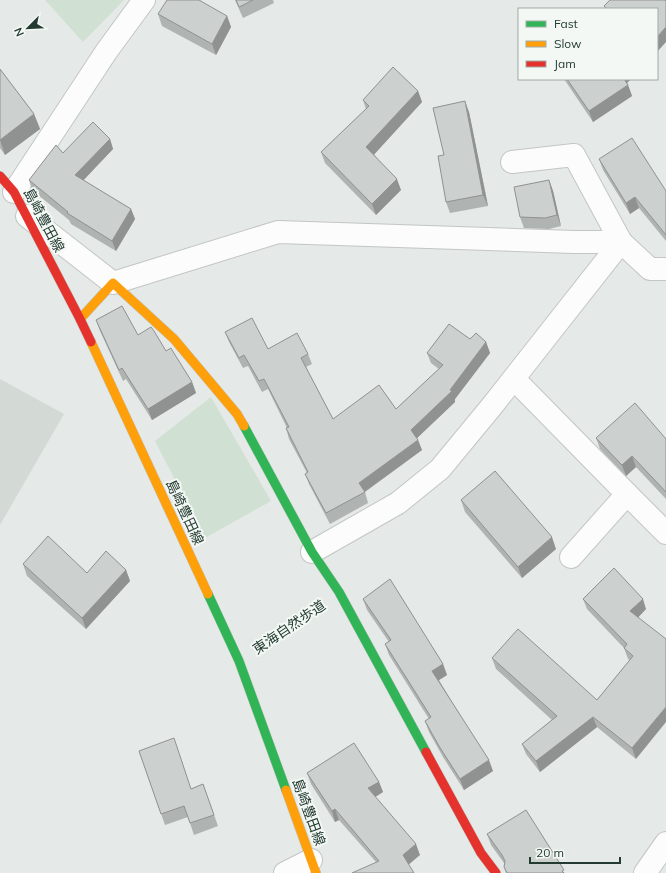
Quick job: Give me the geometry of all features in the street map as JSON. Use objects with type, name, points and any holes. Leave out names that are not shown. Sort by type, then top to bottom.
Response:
[{"type":"main road","name":"島崎豊田線","points":[[0,176],[14,192],[80,319],[239,661],[313,866]]},
{"type":"main road","points":[[80,319],[114,283],[174,339],[237,414],[312,552],[339,592],[481,853],[496,873]]},
{"type":"street","points":[[14,192],[106,52],[144,0]]},
{"type":"street","points":[[512,162],[574,155],[621,242],[650,269],[666,269]]},
{"type":"street","points":[[27,216],[114,283],[278,232],[566,242],[621,242]]},
{"type":"street","points":[[312,552],[398,503],[440,469],[514,379],[621,242]]},
{"type":"street","points":[[514,379],[666,533]]},
{"type":"street","points":[[571,557],[626,494]]},
{"type":"street","points":[[645,873],[666,843]]},
{"type":"street","points":[[285,873],[313,866]]},
{"type":"path","name":"東海自然歩道","points":[[239,661],[339,592]]},
{"type":"shaded area","points":[[0,379],[64,414],[0,525]]},
{"type":"green space","points":[[45,0],[124,0],[83,42]]},
{"type":"green space","points":[[211,397],[271,501],[205,538],[155,441]]},
{"type":"building","points":[[167,0],[199,0],[227,16],[212,44],[158,14]]},
{"type":"building","points":[[236,0],[253,0],[239,7]]},
{"type":"building","points":[[610,0],[665,0],[666,27],[658,36],[658,8],[606,8],[604,6]]},
{"type":"building","points":[[393,67],[418,91],[366,147],[397,179],[372,204],[321,152],[369,106],[363,100]]},
{"type":"building","points":[[0,69],[34,114],[0,140]]},
{"type":"building","points":[[568,80],[625,80],[628,85],[589,111]]},
{"type":"building","points":[[465,101],[483,195],[446,202],[438,156],[444,155],[433,108]]},
{"type":"building","points":[[93,122],[110,139],[75,175],[131,209],[112,241],[67,213],[68,212],[29,180],[56,145],[63,153]]},
{"type":"building","points":[[632,138],[666,191],[666,235],[635,197],[626,203],[599,159]]},
{"type":"building","points":[[549,180],[557,215],[545,218],[520,217],[514,187]]},
{"type":"building","points":[[122,306],[138,335],[151,327],[166,351],[171,348],[192,382],[148,409],[122,368],[119,370],[96,320]]},
{"type":"building","points":[[252,318],[268,349],[297,333],[308,354],[301,358],[333,419],[379,385],[396,409],[443,365],[427,353],[449,324],[470,339],[476,333],[486,342],[450,390],[452,391],[411,430],[418,440],[359,483],[365,492],[326,513],[305,474],[308,472],[286,428],[289,427],[264,379],[259,381],[244,355],[239,358],[225,332]]},
{"type":"building","points":[[635,403],[666,439],[666,492],[632,456],[622,465],[596,438]]},
{"type":"building","points":[[495,471],[552,537],[518,567],[461,500]]},
{"type":"building","points":[[48,536],[87,573],[106,551],[126,570],[82,618],[23,564]]},
{"type":"building","points":[[614,568],[643,599],[630,611],[666,639],[666,707],[632,748],[593,717],[536,761],[522,744],[557,716],[492,658],[518,629],[597,700],[633,656],[624,648],[627,644],[583,599]]},
{"type":"building","points":[[390,579],[443,664],[432,671],[489,760],[460,779],[425,721],[431,717],[385,644],[391,640],[363,599]]},
{"type":"building","points":[[174,738],[191,789],[203,784],[214,815],[190,823],[184,806],[161,814],[139,751]]},
{"type":"building","points":[[354,743],[379,782],[368,788],[416,844],[403,855],[414,873],[352,873],[379,861],[335,809],[332,811],[307,773]]},
{"type":"building","points":[[526,810],[564,870],[562,871],[564,873],[507,873],[504,867],[505,861],[502,855],[487,834]]},
{"type":"traffic: fast","points":[[244,426],[312,552],[339,592],[426,752]]},
{"type":"traffic: fast","points":[[208,594],[239,661],[286,790]]},
{"type":"traffic: slow","points":[[80,319],[113,283],[174,339],[237,414],[244,426]]},
{"type":"traffic: slow","points":[[91,342],[208,594]]},
{"type":"traffic: slow","points":[[286,790],[316,873]]},
{"type":"traffic: jam","points":[[0,176],[14,192],[91,342]]},
{"type":"traffic: jam","points":[[426,752],[481,853],[496,873]]}]
